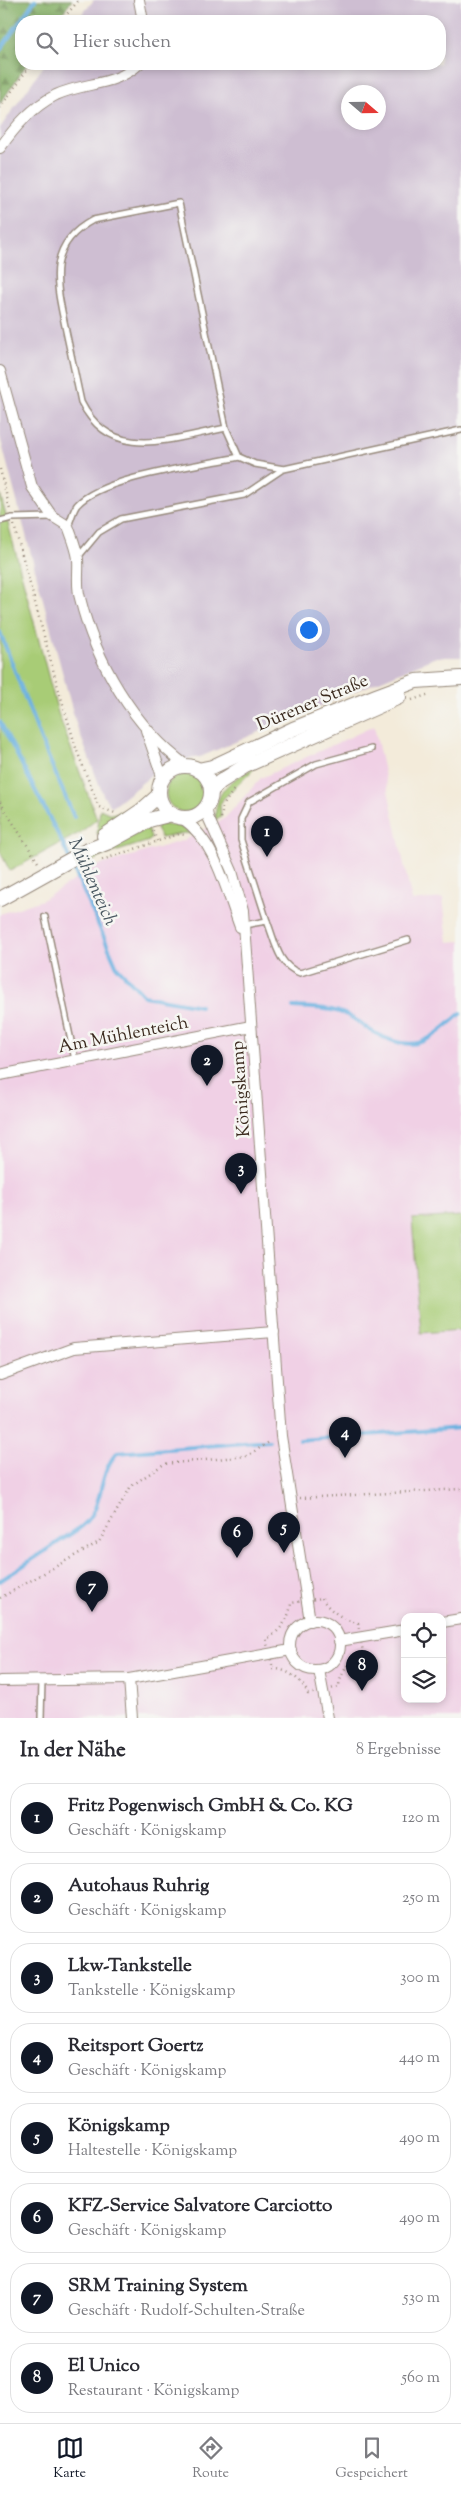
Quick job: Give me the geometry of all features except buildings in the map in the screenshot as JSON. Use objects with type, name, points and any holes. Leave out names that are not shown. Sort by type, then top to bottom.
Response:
[{"type":"main road","name":"Dürener Straße","points":[[193,768],[212,767],[293,730],[416,682],[444,678],[461,678]]},
{"type":"main road","name":"Dürener Straße","points":[[211,791],[220,782],[245,766],[331,726],[444,678]]},
{"type":"main road","points":[[0,899],[58,866],[109,842],[149,820],[200,813],[206,806],[211,791],[209,783],[193,768],[173,769],[162,779],[159,794],[163,806],[177,816]]},
{"type":"main road","points":[[83,853],[142,810],[159,794]]},
{"type":"street","points":[[139,0],[142,15]]},
{"type":"street","points":[[0,148],[16,126],[37,108],[57,95],[109,81],[126,75],[132,70]]},
{"type":"street","points":[[0,371],[28,476],[39,499],[52,516],[68,526],[78,557],[79,596],[95,643],[109,676],[144,727],[175,758],[193,768]]},
{"type":"street","points":[[144,727],[162,779]]},
{"type":"street","name":"Königskamp","points":[[206,806],[208,817],[232,871],[244,925],[281,1436],[289,1499],[310,1621]]},
{"type":"street","name":"Königskamp","points":[[177,816],[200,834],[212,854],[246,942]]},
{"type":"street","name":"Am Mühlenteich","points":[[0,1074],[252,1026]]},
{"type":"street","points":[[0,1375],[74,1348],[274,1332]]},
{"type":"street","points":[[446,1621],[461,1619]]},
{"type":"street","points":[[310,1621],[326,1623],[333,1628],[339,1641],[339,1652],[336,1660],[330,1666],[319,1670],[306,1669],[299,1665],[291,1650],[292,1636],[296,1629],[310,1621]]},
{"type":"street","points":[[339,1641],[401,1631]]},
{"type":"street","points":[[0,1681],[129,1679],[291,1650]]},
{"type":"street","points":[[319,1670],[328,1718]]},
{"type":"street","points":[[129,1679],[132,1718]]},
{"type":"lane","points":[[226,428],[153,441],[126,442],[111,437],[99,429],[88,416],[81,402],[56,280],[57,264],[62,249],[80,227],[92,220],[179,203],[226,428],[239,457]]},
{"type":"lane","points":[[78,557],[99,532],[121,519],[244,495],[284,469],[461,430]]},
{"type":"lane","points":[[68,526],[77,505],[102,488],[124,481],[239,457],[255,464],[284,469]]},
{"type":"lane","points":[[0,521],[12,518],[52,516]]},
{"type":"lane","points":[[371,749],[316,764],[249,802],[241,819],[241,840],[282,961],[292,970],[300,973],[408,940]]},
{"type":"lane","points":[[45,917],[75,1060]]},
{"type":"lane","points":[[244,925],[267,921]]},
{"type":"lane","points":[[41,1718],[42,1680]]},
{"type":"path","points":[[66,15],[79,0]]},
{"type":"path","points":[[0,108],[27,70]]},
{"type":"path","points":[[0,468],[12,518],[77,751],[99,807],[114,813],[122,810]]},
{"type":"path","points":[[0,802],[32,851],[44,874]]},
{"type":"path","points":[[95,863],[157,841]]},
{"type":"path","points":[[0,1598],[99,1542],[131,1486],[164,1464],[247,1456],[281,1436]]},
{"type":"path","points":[[289,1499],[461,1489]]},
{"type":"path","points":[[322,1598],[325,1604],[343,1618],[358,1623],[361,1637],[364,1652],[354,1657],[339,1680],[339,1687],[308,1694],[305,1685],[281,1668],[273,1669],[266,1639],[272,1636],[282,1625],[290,1612],[291,1603],[322,1598]]},
{"type":"shaded area","points":[[94,0],[461,0],[461,657],[436,657],[200,757],[168,762],[112,807],[104,797],[76,724],[0,437],[0,128],[41,70],[446,70],[446,15],[81,15]]},
{"type":"shaded area","points":[[374,726],[412,901],[443,898],[448,942],[461,941],[461,1718],[0,1718],[0,914],[42,900],[97,866],[185,840],[225,818],[261,778]]},
{"type":"green space","points":[[0,0],[72,0],[61,15],[15,15],[15,70],[23,70],[0,104]]},
{"type":"green space","points":[[0,493],[58,713],[97,819],[81,832],[10,871],[0,852]]},
{"type":"green space","points":[[257,766],[223,799],[220,805],[221,816],[215,820],[218,800],[222,792],[233,781]]},
{"type":"green space","points":[[185,774],[198,780],[204,793],[198,806],[185,812],[172,806],[166,793],[172,780]]},
{"type":"green space","points":[[136,808],[97,834],[100,809],[111,814]]},
{"type":"green space","points":[[157,824],[179,826],[192,834],[184,833],[161,838],[156,829]]},
{"type":"green space","points":[[148,828],[151,838],[149,841],[102,856],[83,866],[80,863]]},
{"type":"green space","points":[[461,1216],[461,1330],[421,1333],[412,1219]]},
{"type":"waterway","points":[[24,15],[35,0]]},
{"type":"waterway","points":[[0,50],[15,29]]},
{"type":"waterway","points":[[0,632],[41,740],[74,817]]},
{"type":"waterway","name":"Mühlenteich","points":[[0,722],[63,844],[117,967],[144,996],[200,1006]]},
{"type":"waterway","name":"Mühlenteich","points":[[293,1007],[320,1008],[341,1012],[388,1039],[411,1044],[430,1038],[461,1013]]},
{"type":"waterway","points":[[300,1440],[461,1428]]},
{"type":"waterway","points":[[0,1581],[81,1527],[89,1519],[98,1501],[106,1470],[117,1453],[269,1441]]},
{"type":"place","name":"Fritz Pogenwisch GmbH & Co. KG","points":[[267,857]]},
{"type":"place","name":"Autohaus Ruhrig","points":[[207,1086]]},
{"type":"place","name":"Lkw-Tankstelle","points":[[241,1194]]},
{"type":"place","name":"Reitsport Goertz","points":[[345,1458]]},
{"type":"place","name":"Königskamp","points":[[284,1553]]},
{"type":"place","name":"KFZ-Service Salvatore Carciotto","points":[[237,1558]]},
{"type":"place","name":"SRM Training System","points":[[92,1612]]},
{"type":"place","name":"El Unico","points":[[362,1691]]}]
